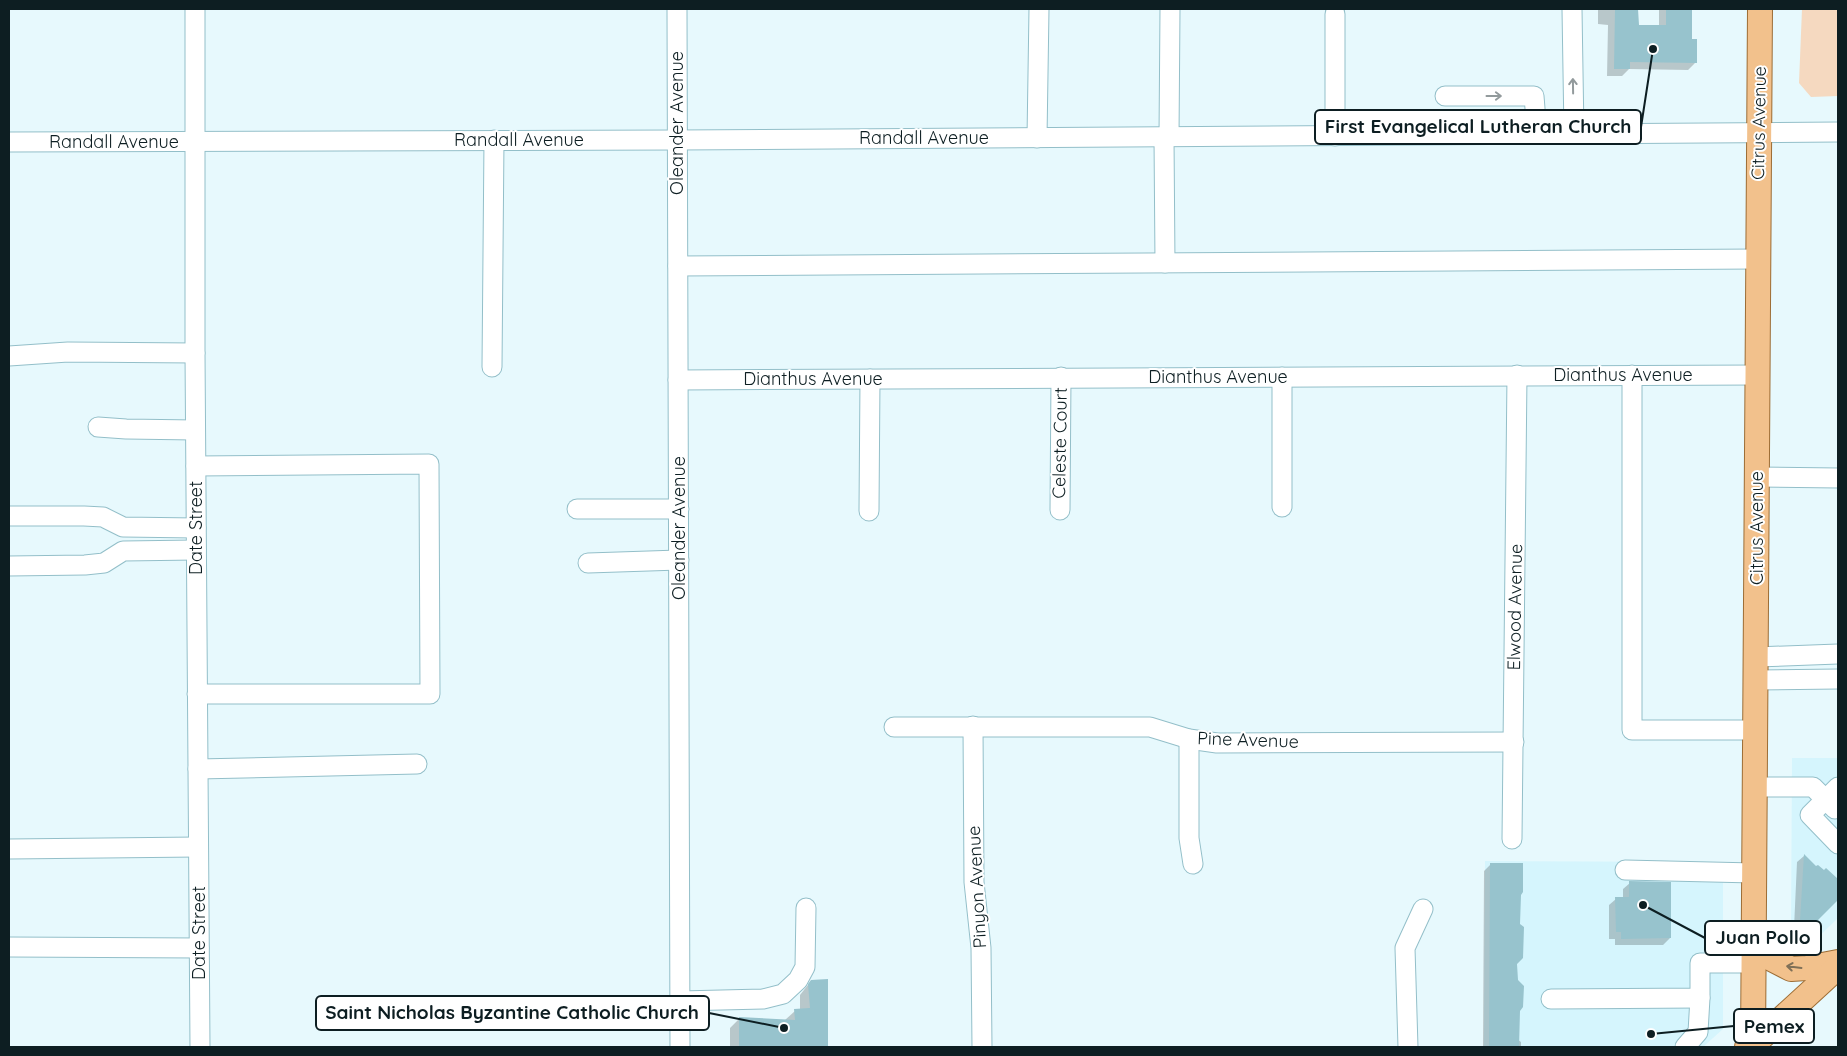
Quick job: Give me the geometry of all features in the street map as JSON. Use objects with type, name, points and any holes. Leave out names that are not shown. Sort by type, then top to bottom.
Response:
[{"type":"main road","name":"Citrus Avenue","points":[[1751,1047],[1754,957],[1760,9]]},
{"type":"main road","points":[[1754,957],[1791,969],[1838,962]]},
{"type":"main road","points":[[1751,1047],[1838,967]]},
{"type":"street","name":"Date Street","points":[[195,9],[195,430],[200,1047]]},
{"type":"street","name":"Oleander Avenue","points":[[677,9],[680,1047]]},
{"type":"street","points":[[1037,138],[1039,9]]},
{"type":"street","points":[[1165,263],[1170,9]]},
{"type":"street","points":[[1572,9],[1574,134]]},
{"type":"street","points":[[1335,14],[1335,136]]},
{"type":"street","points":[[1445,96],[1534,96],[1537,134]]},
{"type":"street","name":"Randall Avenue","points":[[9,142],[678,140],[1838,132]]},
{"type":"street","points":[[492,367],[494,140]]},
{"type":"street","points":[[678,266],[1757,259]]},
{"type":"street","points":[[9,356],[68,352],[195,353]]},
{"type":"street","name":"Elwood Avenue","points":[[1512,839],[1517,375]]},
{"type":"street","points":[[1632,375],[1632,730],[1755,730]]},
{"type":"street","name":"Dianthus Avenue","points":[[678,380],[1758,375]]},
{"type":"street","name":"Celeste Court","points":[[1060,510],[1061,377]]},
{"type":"street","points":[[1282,377],[1282,507]]},
{"type":"street","points":[[869,511],[870,379]]},
{"type":"street","points":[[98,427],[195,430]]},
{"type":"street","points":[[196,466],[429,464],[430,694],[197,694]]},
{"type":"street","points":[[1757,477],[1838,478]]},
{"type":"street","points":[[577,509],[679,509]]},
{"type":"street","points":[[9,516],[102,517],[123,527],[196,528]]},
{"type":"street","points":[[9,566],[85,565],[104,562],[123,551],[196,550]]},
{"type":"street","points":[[588,563],[679,560]]},
{"type":"street","points":[[1756,657],[1838,654]]},
{"type":"street","points":[[1756,680],[1838,679]]},
{"type":"street","name":"Pinyon Avenue","points":[[973,726],[974,882],[981,948],[982,1047]]},
{"type":"street","name":"Pine Avenue","points":[[894,727],[1150,727],[1189,738],[1217,742],[1514,742]]},
{"type":"street","points":[[1189,738],[1189,838],[1193,864]]},
{"type":"street","points":[[198,769],[417,764]]},
{"type":"street","points":[[1755,787],[1813,787],[1833,799],[1810,815],[1838,844]]},
{"type":"street","points":[[9,849],[198,847]]},
{"type":"street","points":[[1625,870],[1754,873]]},
{"type":"street","points":[[680,1001],[763,1000],[783,994],[798,980],[805,967],[806,908]]},
{"type":"street","points":[[1408,1047],[1405,948],[1423,909]]},
{"type":"street","points":[[9,947],[199,948]]},
{"type":"street","points":[[1685,1047],[1698,1032],[1700,963],[1754,957]]},
{"type":"street","points":[[1551,999],[1700,998]]},
{"type":"shaded area","points":[[1802,9],[1838,9],[1838,96],[1811,97],[1799,83]]},
{"type":"shaded area","points":[[1792,758],[1838,758],[1838,918],[1811,944],[1791,932]]},
{"type":"shaded area","points":[[1485,861],[1723,862],[1723,1029],[1703,1047],[1484,1047]]},
{"type":"building","points":[[1615,9],[1638,9],[1639,25],[1666,25],[1666,9],[1692,9],[1692,39],[1697,39],[1697,63],[1630,62],[1630,69],[1614,69]]},
{"type":"building","points":[[1804,854],[1816,866],[1818,865],[1824,870],[1826,868],[1838,879],[1838,900],[1810,928],[1805,928],[1800,921]]},
{"type":"building","points":[[1490,863],[1523,863],[1520,924],[1524,927],[1523,958],[1517,964],[1518,980],[1524,986],[1523,1007],[1520,1011],[1519,1047],[1489,1047]]},
{"type":"building","points":[[1629,881],[1671,882],[1671,938],[1621,939],[1621,932],[1616,932],[1615,897],[1629,897]]},
{"type":"building","points":[[828,979],[828,1047],[739,1047],[739,1017],[795,1020],[794,1009],[810,1008],[808,984],[811,980]]},
{"type":"place","name":"First Evangelical Lutheran Church","points":[[1653,49]]},
{"type":"place","name":"Juan Pollo","points":[[1643,905]]},
{"type":"place","name":"Saint Nicholas Byzantine Catholic Church","points":[[784,1028]]},
{"type":"place","name":"Pemex","points":[[1651,1034]]}]
